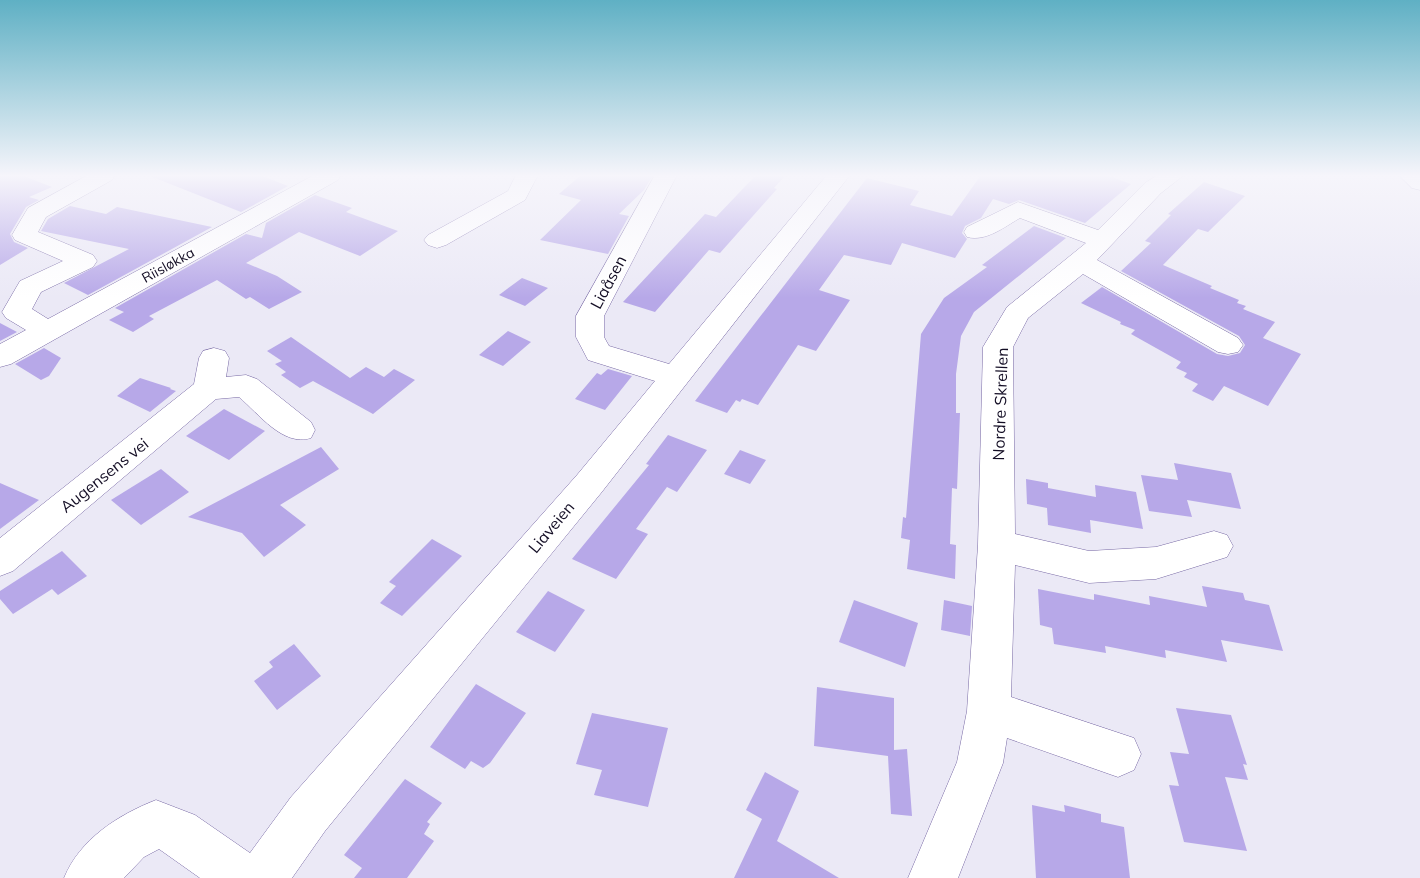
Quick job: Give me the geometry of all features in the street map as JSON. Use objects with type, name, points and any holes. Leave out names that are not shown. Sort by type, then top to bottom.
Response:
[{"type":"street","points":[[34,216],[24,235],[84,261],[30,287],[16,312],[48,331]]},
{"type":"street","name":"Riisløkka","points":[[0,357],[251,216]]},
{"type":"street","points":[[437,240],[480,216]]},
{"type":"street","name":"Liaåsen","points":[[644,216],[590,316],[590,337],[598,352],[676,377]]},
{"type":"street","name":"Liaveien","points":[[262,878],[308,814],[676,377],[806,216]]},
{"type":"street","points":[[976,232],[1007,216]]},
{"type":"street","points":[[1029,216],[1092,251],[1228,345]]},
{"type":"street","name":"Nordre Skrellen","points":[[933,878],[980,763],[989,711],[996,545],[998,347],[1017,314],[1092,251],[1126,216]]},
{"type":"street","name":"Augensens vei","points":[[0,560],[211,374],[246,386],[299,430]]},
{"type":"street","points":[[996,545],[1089,567],[1156,563],[1214,546]]},
{"type":"street","points":[[989,711],[1118,754]]},
{"type":"street","points":[[89,878],[127,840],[156,824],[178,832],[242,878]]},
{"type":"building","points":[[0,216],[21,216],[10,234],[14,242],[28,248],[0,265]]},
{"type":"building","points":[[53,216],[160,216],[212,227],[88,295],[64,283],[129,249],[41,231],[48,219]]},
{"type":"building","points":[[278,216],[357,216],[398,231],[360,256],[299,232],[246,263],[277,276],[302,292],[269,309],[250,297],[246,299],[217,280],[149,316],[154,319],[133,332],[109,320],[124,312],[115,308],[246,234],[262,238],[266,223]]},
{"type":"building","points":[[565,216],[629,216],[608,254],[540,240]]},
{"type":"building","points":[[703,216],[753,216],[720,253],[709,250],[655,312],[623,302]]},
{"type":"building","points":[[838,216],[982,216],[965,226],[962,233],[967,239],[955,258],[902,243],[891,265],[844,255],[819,290],[850,300],[816,351],[798,345],[758,405],[742,399],[740,402],[736,400],[727,413],[695,401]]},
{"type":"building","points":[[1065,216],[1093,216],[1085,223]]},
{"type":"building","points":[[1170,216],[1224,216],[1208,232],[1198,229],[1163,265],[1212,286],[1210,288],[1239,300],[1237,303],[1246,306],[1243,309],[1275,322],[1263,338],[1301,354],[1268,406],[1224,386],[1213,401],[1192,391],[1198,384],[1184,377],[1187,373],[1176,368],[1181,362],[1131,334],[1135,330],[1081,303],[1102,287],[1217,354],[1228,356],[1240,353],[1245,345],[1239,336],[1121,271],[1151,243],[1145,241]]},
{"type":"building","points":[[1034,226],[1066,238],[974,312],[961,336],[956,374],[956,413],[960,413],[957,489],[952,488],[950,544],[956,545],[955,579],[907,569],[910,540],[901,538],[903,517],[906,518],[921,334],[944,298],[987,267],[982,265]]},
{"type":"building","points":[[522,278],[548,288],[525,306],[499,295]]},
{"type":"building","points":[[0,323],[17,332],[0,341]]},
{"type":"building","points":[[508,331],[531,342],[503,366],[479,355]]},
{"type":"building","points":[[291,337],[350,378],[366,367],[384,377],[394,369],[415,380],[373,414],[313,381],[300,388],[281,375],[286,372],[275,364],[282,361],[267,351]]},
{"type":"building","points":[[44,348],[61,358],[49,376],[41,380],[15,364]]},
{"type":"building","points":[[608,369],[632,376],[605,410],[575,399],[597,373],[601,375]]},
{"type":"building","points":[[140,378],[176,391],[150,412],[117,396]]},
{"type":"building","points":[[224,409],[265,431],[229,460],[186,436]]},
{"type":"building","points":[[668,435],[707,450],[677,492],[667,487],[636,529],[648,534],[616,579],[572,559],[649,465],[646,464]]},
{"type":"building","points":[[321,447],[339,469],[280,505],[306,525],[264,557],[242,533],[188,517]]},
{"type":"building","points":[[740,450],[766,460],[750,484],[724,474]]},
{"type":"building","points":[[1174,463],[1231,473],[1241,509],[1187,500],[1192,517],[1149,511],[1141,475],[1178,480]]},
{"type":"building","points":[[161,469],[189,492],[141,525],[111,500]]},
{"type":"building","points":[[1026,479],[1048,483],[1048,488],[1096,497],[1095,485],[1136,492],[1143,529],[1090,520],[1091,533],[1048,525],[1047,508],[1027,504]]},
{"type":"building","points":[[0,483],[39,500],[0,529]]},
{"type":"building","points":[[432,539],[462,556],[402,616],[380,603],[396,586],[389,582]]},
{"type":"building","points":[[62,551],[87,576],[58,595],[52,589],[13,614],[0,599],[0,591]]},
{"type":"building","points":[[1202,586],[1243,593],[1245,600],[1269,605],[1283,651],[1221,640],[1227,662],[1165,650],[1166,658],[1105,646],[1106,653],[1054,644],[1052,628],[1040,625],[1038,589],[1094,600],[1094,594],[1150,605],[1149,596],[1207,607]]},
{"type":"building","points":[[548,591],[585,610],[555,652],[516,632]]},
{"type":"building","points":[[854,600],[918,623],[905,667],[839,642]]},
{"type":"building","points":[[944,600],[972,606],[970,636],[941,630]]},
{"type":"building","points":[[294,644],[321,676],[277,710],[254,681],[273,667],[269,662]]},
{"type":"building","points":[[476,684],[526,713],[490,763],[483,768],[471,761],[465,769],[430,747]]},
{"type":"building","points":[[817,687],[894,698],[894,750],[907,749],[912,816],[891,814],[888,756],[814,746]]},
{"type":"building","points":[[1176,708],[1231,715],[1247,765],[1243,764],[1248,780],[1225,777],[1247,851],[1184,842],[1169,785],[1179,786],[1170,752],[1189,754]]},
{"type":"building","points":[[592,713],[668,728],[648,807],[594,795],[602,770],[576,764]]},
{"type":"building","points":[[765,772],[799,791],[777,841],[839,878],[734,878],[762,819],[746,810]]},
{"type":"building","points":[[405,779],[442,803],[427,822],[430,824],[424,834],[434,841],[407,878],[354,878],[362,868],[344,855]]},
{"type":"building","points":[[1032,805],[1065,812],[1064,805],[1101,814],[1101,822],[1124,827],[1130,878],[1036,878]]}]
